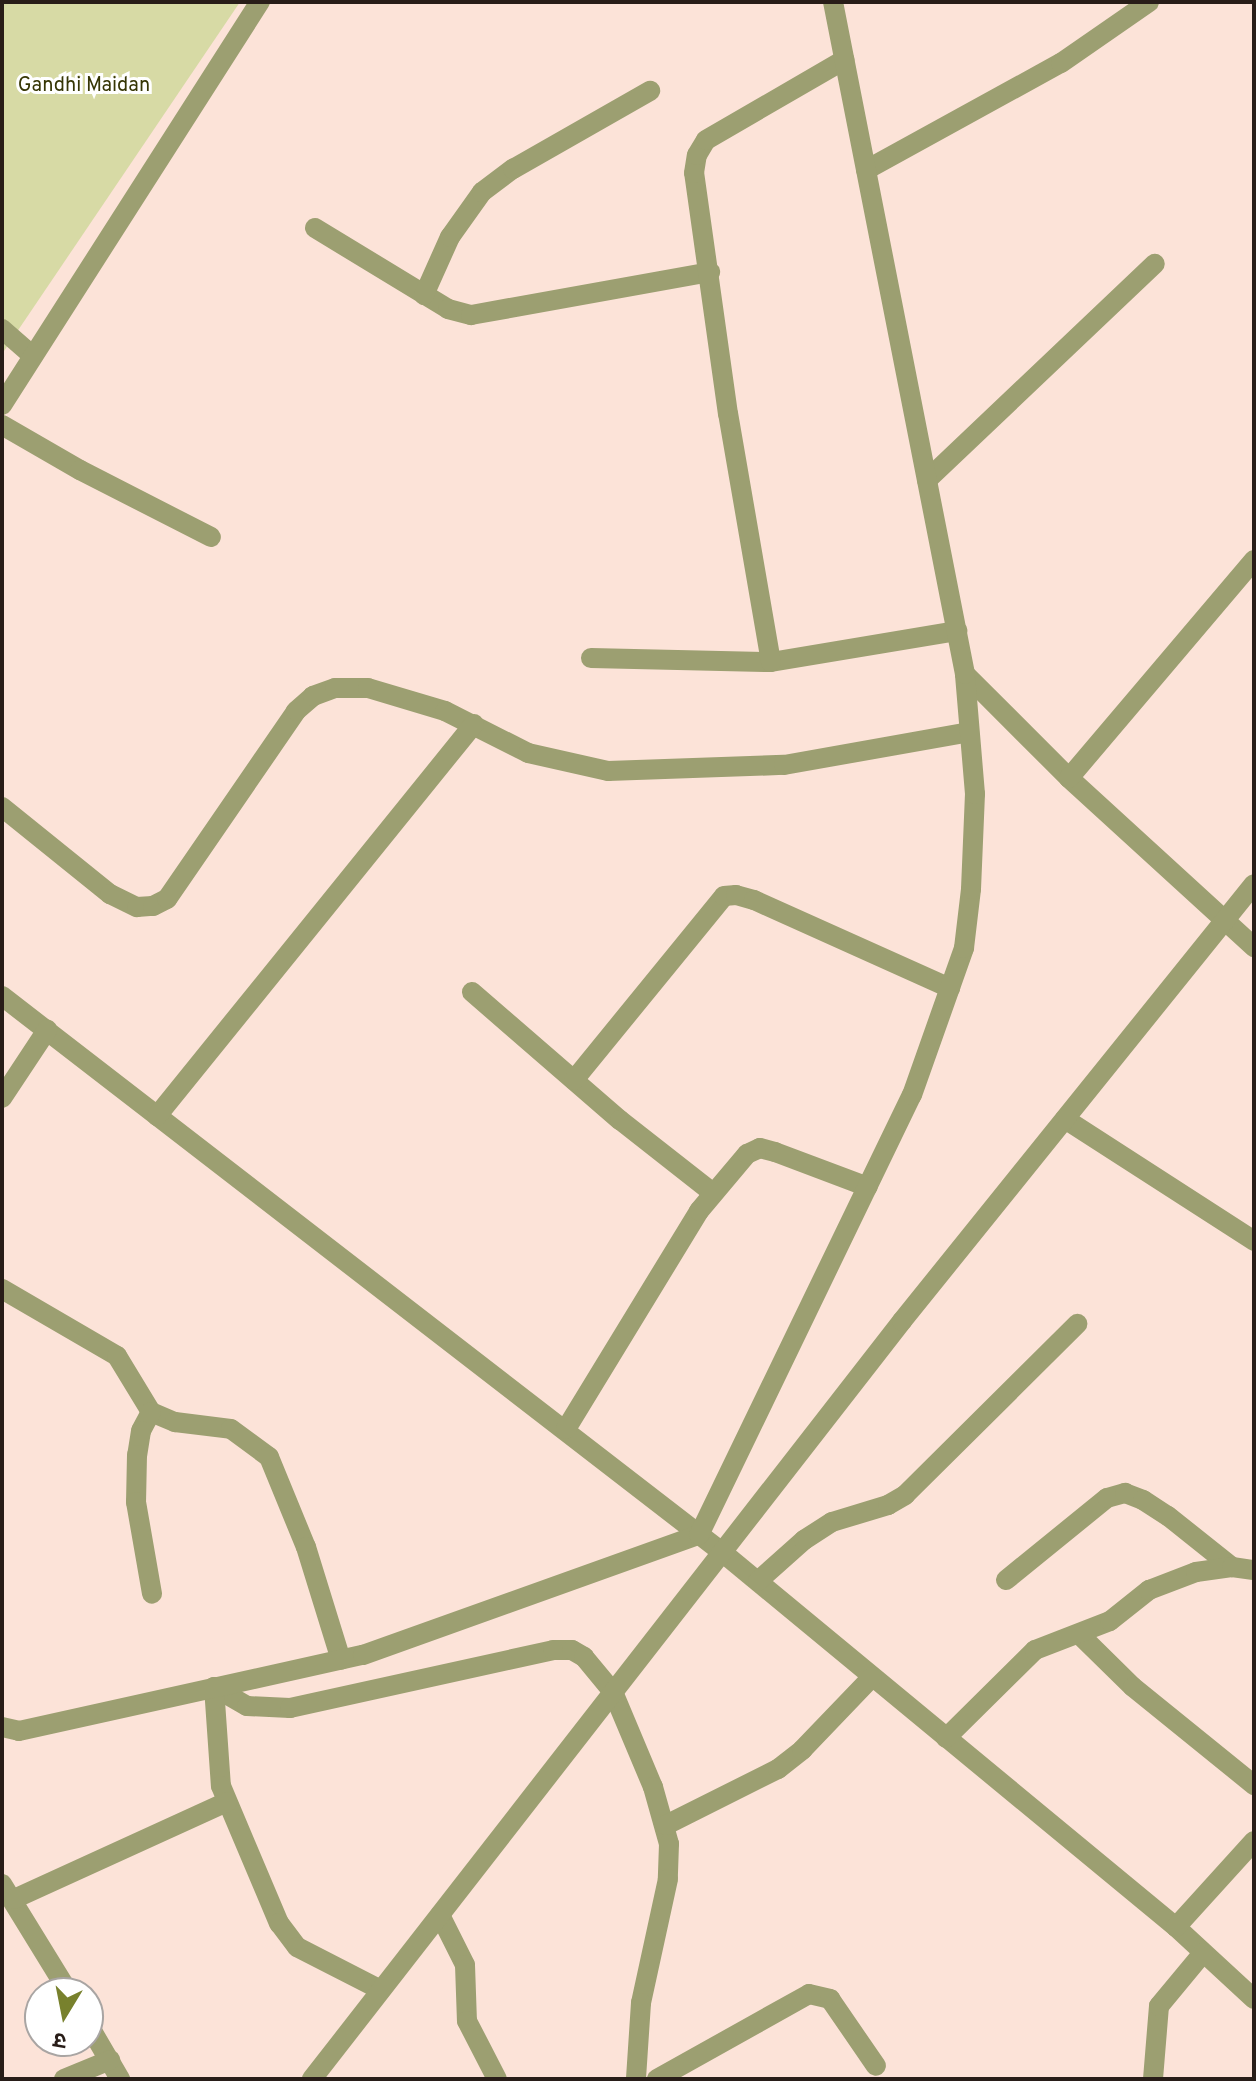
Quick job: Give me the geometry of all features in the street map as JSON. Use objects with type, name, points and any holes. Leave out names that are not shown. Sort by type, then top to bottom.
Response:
[{"type":"street","points":[[2,405],[260,2]]},
{"type":"street","points":[[8,1731],[341,1660],[699,1535],[912,1095],[964,948],[971,889],[975,794],[965,674],[833,2]]},
{"type":"street","points":[[866,170],[1061,63],[1149,2]]},
{"type":"street","points":[[771,662],[728,414],[694,173],[697,155],[715,134],[844,60]]},
{"type":"street","points":[[424,295],[450,237],[482,192],[513,169],[650,91]]},
{"type":"street","points":[[315,228],[448,309],[471,315],[494,314],[710,272]]},
{"type":"street","points":[[927,480],[1155,264]]},
{"type":"street","points":[[2,329],[33,356]]},
{"type":"street","points":[[2,425],[80,470],[211,537]]},
{"type":"street","points":[[1069,778],[1254,560]]},
{"type":"street","points":[[591,658],[771,662],[957,631]]},
{"type":"street","points":[[965,674],[1069,778],[1254,947]]},
{"type":"street","points":[[2,807],[110,894],[137,907],[153,906],[167,899],[296,711],[313,696],[335,688],[368,688],[445,711],[528,753],[608,771],[784,765],[969,732]]},
{"type":"street","points":[[157,1116],[474,724]]},
{"type":"street","points":[[312,2079],[722,1552],[1254,884]]},
{"type":"street","points":[[574,1080],[724,896],[736,895],[754,900],[950,988]]},
{"type":"street","points":[[472,992],[713,1193]]},
{"type":"street","points":[[2,996],[722,1552],[1176,1927],[1254,1999]]},
{"type":"street","points":[[2,1098],[47,1030]]},
{"type":"street","points":[[1065,1119],[1254,1241]]},
{"type":"street","points":[[566,1429],[713,1193],[733,1167],[760,1148],[868,1187]]},
{"type":"street","points":[[2,1289],[117,1356],[151,1412],[175,1422],[231,1429],[269,1457],[306,1547],[341,1660]]},
{"type":"street","points":[[758,1581],[804,1540],[832,1522],[888,1505],[905,1495],[1077,1324]]},
{"type":"street","points":[[151,1412],[141,1431],[136,1502],[152,1594]]},
{"type":"street","points":[[1006,1580],[1107,1498],[1125,1493],[1168,1516],[1232,1567]]},
{"type":"street","points":[[946,1738],[1035,1650],[1110,1621],[1149,1590],[1196,1572],[1232,1567],[1254,1570]]},
{"type":"street","points":[[1080,1635],[1133,1687],[1254,1785]]},
{"type":"street","points":[[214,1687],[247,1706],[290,1708],[553,1650],[572,1650],[595,1667],[613,1692],[666,1825],[668,1879],[641,2003],[636,2079]]},
{"type":"street","points":[[666,1825],[778,1769],[802,1750],[872,1677]]},
{"type":"street","points":[[214,1687],[217,1762],[227,1802],[287,1936],[297,1947],[381,1990]]},
{"type":"street","points":[[59,1977],[8,1891],[227,1802]]},
{"type":"street","points":[[1176,1927],[1254,1841]]},
{"type":"street","points":[[440,1915],[465,1965],[467,2021],[497,2079]]},
{"type":"street","points":[[1153,2079],[1159,2006],[1203,1953]]},
{"type":"street","points":[[657,2079],[809,1994],[830,1999],[876,2066]]},
{"type":"street","points":[[104,2050],[120,2079]]},
{"type":"street","points":[[64,2079],[110,2060]]},
{"type":"green space","name":"Gandhi Maidan","points":[[2,2],[240,2],[2,354]]}]
